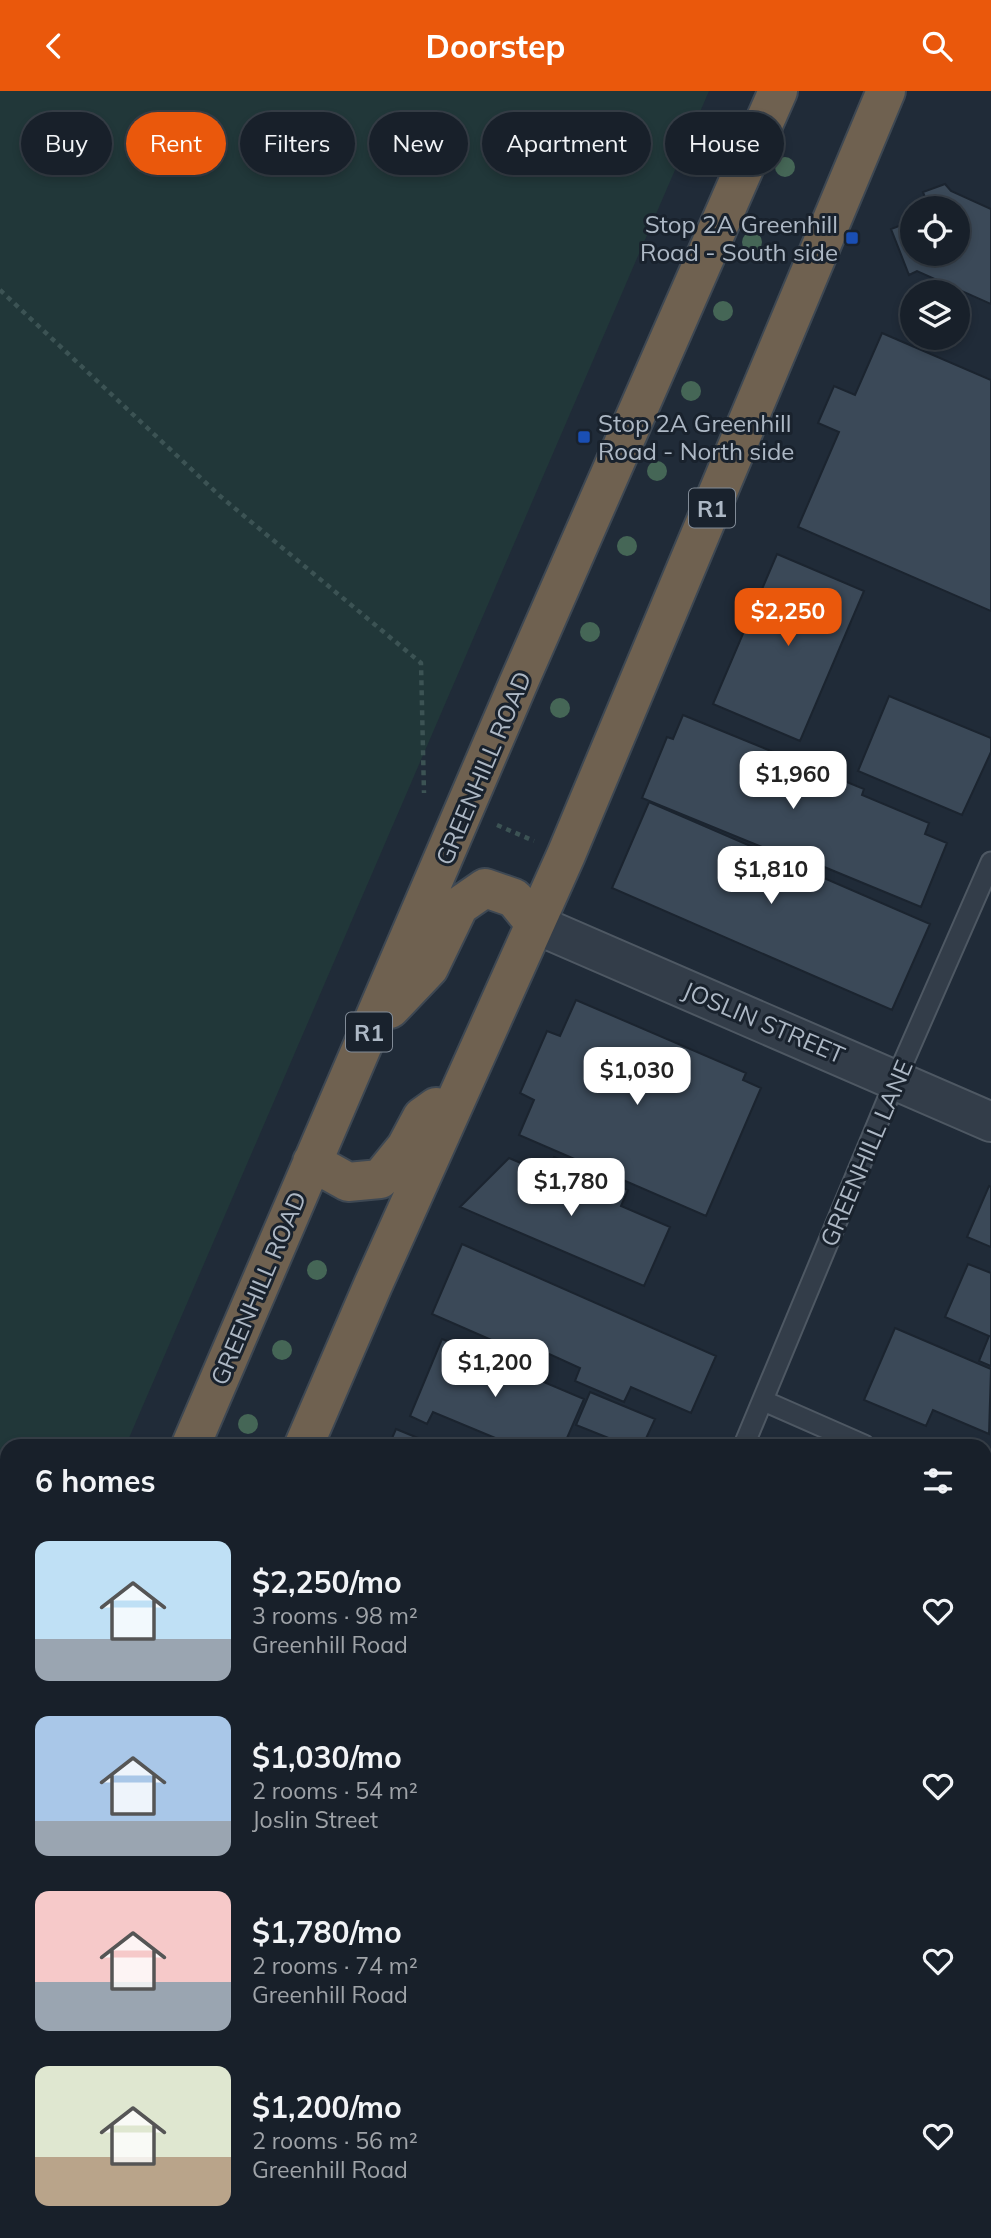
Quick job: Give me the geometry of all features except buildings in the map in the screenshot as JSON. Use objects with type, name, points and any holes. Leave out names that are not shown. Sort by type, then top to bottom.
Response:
[{"type":"highway","name":"GREENHILL ROAD","points":[[194,1439],[778,91]]},
{"type":"highway","name":"R1","points":[[307,1439],[536,924],[887,91]]},
{"type":"highway","points":[[369,1031],[429,968],[459,907],[485,888],[514,898],[536,924]]},
{"type":"highway","points":[[312,1162],[348,1182],[380,1179],[406,1147],[422,1117],[462,1086]]},
{"type":"street","name":"JOSLIN STREET","points":[[536,924],[991,1122]]},
{"type":"lane","name":"GREENHILL LANE","points":[[747,1439],[896,1079],[991,862]]},
{"type":"lane","points":[[764,1401],[850,1439]]},
{"type":"path","points":[[0,290],[220,496],[421,663],[424,793]]},
{"type":"path","points":[[491,822],[528,838]]},
{"type":"green space","points":[[0,91],[709,91],[700,112],[665,112],[665,175],[673,175],[129,1439],[0,1439]]},
{"type":"place","name":"Stop 2A Greenhill Road - South side","points":[[852,238]]},
{"type":"place","name":"Stop 2A Greenhill Road - North side","points":[[584,437]]}]
